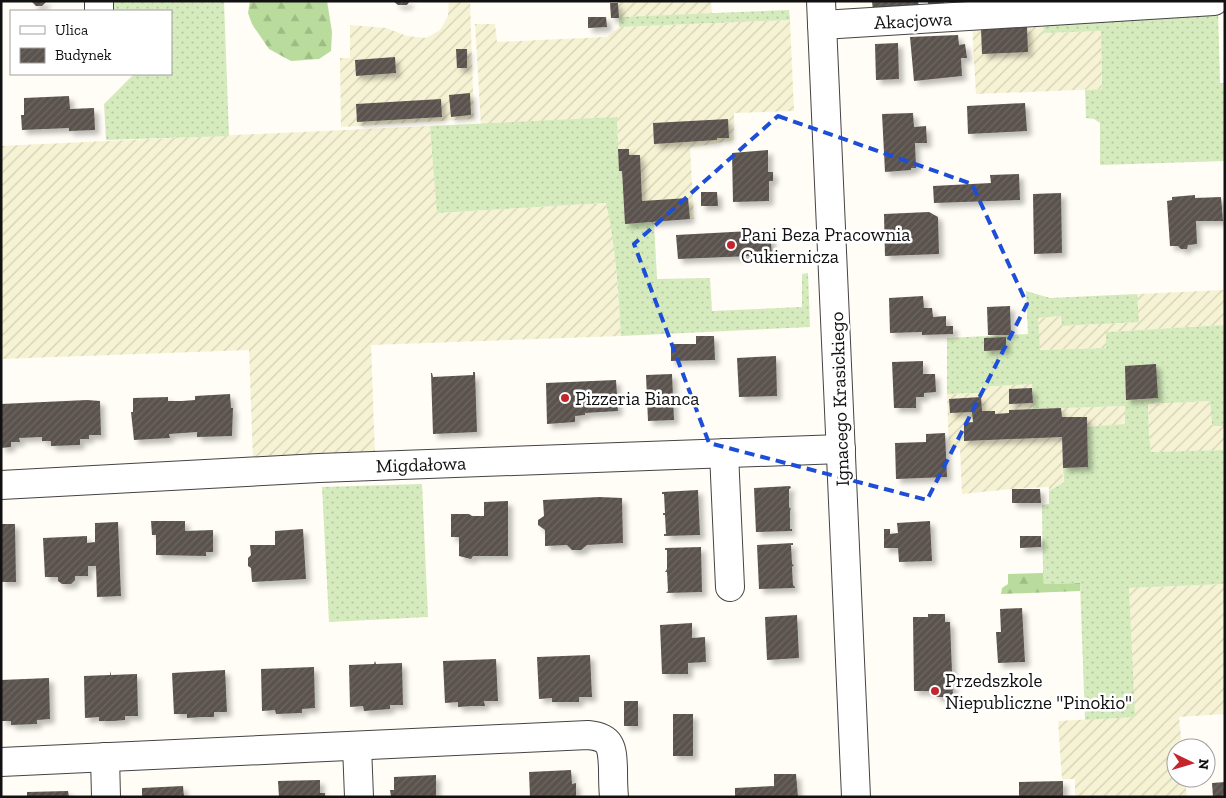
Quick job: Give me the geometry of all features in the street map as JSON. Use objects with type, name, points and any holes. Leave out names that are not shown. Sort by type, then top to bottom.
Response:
[{"type":"street","name":"Akacjowa","points":[[822,13],[1214,1]]},
{"type":"street","name":"Ignacego Krasickiego","points":[[822,13],[856,797]]},
{"type":"street","name":"Migdałowa","points":[[1,485],[318,468],[841,449]]},
{"type":"street","points":[[724,453],[730,587]]},
{"type":"street","points":[[1,762],[588,735],[605,739],[612,749],[614,797]]},
{"type":"street","points":[[357,746],[360,797]]},
{"type":"street","points":[[105,757],[106,797]]},
{"type":"highlighted area","points":[[778,116],[972,184],[1027,304],[927,500],[709,443],[634,244]]},
{"type":"shaded area","points":[[449,1],[470,1],[474,119],[341,127],[340,58],[350,58],[350,25],[386,28],[407,36],[426,38],[440,30],[448,16]]},
{"type":"shaded area","points":[[618,1],[711,1],[712,14],[619,17]]},
{"type":"shaded area","points":[[1043,19],[1044,33],[1101,31],[1102,89],[976,94],[972,24]]},
{"type":"shaded area","points":[[790,20],[794,111],[734,113],[734,140],[690,148],[694,219],[625,224],[622,171],[619,171],[617,117],[481,125],[475,24],[495,24],[497,42],[607,37],[619,27]]},
{"type":"shaded area","points":[[430,126],[438,213],[606,203],[612,229],[621,336],[371,345],[375,455],[253,460],[249,350],[1,359],[1,146]]},
{"type":"shaded area","points":[[1225,290],[1225,325],[1106,332],[1106,348],[1039,350],[1038,318],[1062,316],[1062,326],[1138,322],[1137,294]]},
{"type":"shaded area","points":[[1032,384],[1033,409],[1125,406],[1125,424],[1088,467],[1062,471],[1064,482],[1049,491],[1049,487],[962,494],[960,448],[949,448],[947,394],[980,393],[980,387]]},
{"type":"shaded area","points":[[1210,401],[1212,426],[1225,426],[1225,450],[1151,453],[1148,404]]},
{"type":"shaded area","points":[[1225,584],[1225,714],[1179,717],[1181,738],[1166,738],[1166,788],[1186,788],[1187,797],[1075,797],[1075,779],[1062,779],[1058,721],[1134,717],[1129,588]]},
{"type":"green space","points":[[109,1],[224,1],[229,136],[106,140],[104,104],[133,75],[172,75],[172,10],[110,10]]},
{"type":"green space","points":[[250,1],[327,1],[332,32],[331,51],[319,59],[291,61],[269,49],[252,24],[248,13]]},
{"type":"green space","points":[[789,10],[790,20],[619,27],[619,17]]},
{"type":"green space","points":[[1218,10],[1220,83],[1225,83],[1225,161],[1100,165],[1100,123],[1094,119],[1086,118],[1085,90],[1102,89],[1101,31],[1044,33],[1043,19]]},
{"type":"green space","points":[[617,117],[619,171],[622,171],[625,223],[654,222],[657,279],[710,278],[712,311],[802,307],[802,274],[808,273],[810,327],[621,336],[618,285],[606,203],[437,213],[430,126]]},
{"type":"green space","points":[[1026,291],[1050,298],[1137,294],[1139,322],[1062,326],[1061,316],[1038,318],[1040,350],[1106,348],[1106,332],[1225,325],[1225,426],[1212,426],[1210,401],[1148,404],[1151,452],[1225,450],[1225,584],[1129,588],[1135,717],[1085,720],[1080,583],[1044,584],[1043,573],[1042,505],[1049,504],[1049,491],[1064,482],[1063,468],[1088,467],[1087,427],[1125,424],[1125,406],[1033,409],[1032,384],[980,387],[980,393],[947,394],[947,338],[1028,334]]},
{"type":"green space","points":[[422,484],[428,617],[329,622],[322,487]]},
{"type":"green space","points":[[1043,573],[1044,584],[1080,583],[1080,591],[1001,594],[1002,588],[1008,584],[1008,574]]},
{"type":"building","points":[[31,1],[47,1],[42,6],[36,6]]},
{"type":"building","points":[[393,1],[410,1],[407,5],[398,5]]},
{"type":"building","points":[[872,1],[918,1],[919,8],[873,11]]},
{"type":"building","points":[[928,1],[944,1],[945,9],[928,10]]},
{"type":"building","points":[[610,3],[618,3],[619,18],[611,18]]},
{"type":"building","points":[[588,17],[606,17],[607,27],[588,28]]},
{"type":"building","points":[[1027,27],[1028,52],[982,54],[981,29]]},
{"type":"building","points":[[958,35],[959,45],[965,44],[967,58],[961,58],[962,76],[914,81],[910,37]]},
{"type":"building","points":[[898,43],[899,79],[876,80],[875,44]]},
{"type":"building","points":[[456,49],[467,49],[467,68],[457,68]]},
{"type":"building","points":[[395,57],[396,73],[356,76],[355,60]]},
{"type":"building","points":[[470,93],[471,115],[451,117],[449,95]]},
{"type":"building","points":[[69,96],[70,109],[94,108],[95,130],[69,131],[69,128],[22,130],[21,115],[24,115],[24,98]]},
{"type":"building","points":[[441,99],[442,117],[357,122],[356,104]]},
{"type":"building","points":[[1025,103],[1027,131],[968,134],[967,106]]},
{"type":"building","points":[[913,113],[914,127],[926,126],[927,143],[915,143],[916,168],[885,172],[882,114]]},
{"type":"building","points":[[728,119],[729,138],[654,144],[653,123]]},
{"type":"building","points":[[618,149],[629,149],[629,155],[640,155],[642,201],[688,198],[690,219],[625,224],[622,171],[619,171]]},
{"type":"building","points":[[768,150],[768,172],[773,172],[773,181],[769,181],[769,201],[733,202],[732,153]]},
{"type":"building","points":[[1019,174],[1020,200],[934,203],[933,186],[991,183],[990,175]]},
{"type":"building","points":[[701,192],[717,192],[718,206],[701,206]]},
{"type":"building","points":[[1061,193],[1062,253],[1034,254],[1033,194]]},
{"type":"building","points":[[1195,195],[1195,198],[1221,197],[1223,221],[1196,221],[1197,244],[1188,245],[1187,249],[1170,246],[1167,201],[1172,200],[1172,197]]},
{"type":"building","points":[[929,212],[938,217],[939,254],[885,256],[884,214]]},
{"type":"building","points":[[770,230],[772,255],[678,259],[676,235]]},
{"type":"building","points":[[923,296],[924,308],[932,308],[933,317],[946,316],[946,326],[953,326],[953,334],[922,335],[922,332],[890,333],[889,298]]},
{"type":"building","points":[[1010,306],[1011,335],[988,335],[987,307]]},
{"type":"building","points":[[696,336],[714,336],[715,360],[671,361],[671,344],[696,344]]},
{"type":"building","points":[[1006,337],[1006,350],[984,351],[984,338]]},
{"type":"building","points":[[776,356],[777,396],[739,397],[737,358]]},
{"type":"building","points":[[923,361],[923,374],[935,374],[936,392],[924,393],[924,397],[916,397],[916,408],[894,408],[892,362]]},
{"type":"building","points":[[1156,364],[1158,398],[1126,400],[1125,366]]},
{"type":"building","points":[[473,372],[475,372],[477,432],[433,434],[431,373],[433,377],[473,375]]},
{"type":"building","points":[[672,374],[674,420],[648,421],[646,375]]},
{"type":"building","points":[[616,380],[618,411],[585,413],[585,415],[575,416],[575,422],[547,424],[546,383]]},
{"type":"building","points":[[1032,388],[1033,403],[1009,404],[1009,389]]},
{"type":"building","points":[[230,394],[231,408],[233,408],[232,436],[197,437],[197,432],[169,434],[170,438],[134,440],[131,412],[133,412],[133,398],[168,397],[168,401],[182,401],[195,400],[195,396]]},
{"type":"building","points":[[981,397],[982,411],[995,411],[995,414],[1009,413],[1009,410],[1061,408],[1062,417],[1087,417],[1088,467],[1063,468],[1062,437],[964,441],[964,423],[973,422],[972,412],[950,413],[949,399]]},
{"type":"building","points":[[100,401],[101,435],[89,435],[89,439],[80,439],[80,445],[51,446],[51,441],[42,441],[42,437],[19,438],[20,442],[11,442],[11,447],[1,448],[1,404]]},
{"type":"building","points":[[945,433],[947,477],[896,479],[895,443],[926,442],[926,434]]},
{"type":"building","points":[[790,486],[789,507],[791,509],[790,529],[792,531],[756,532],[754,488]]},
{"type":"building","points":[[1012,489],[1040,489],[1041,503],[1012,503]]},
{"type":"building","points":[[698,490],[700,535],[664,536],[666,534],[665,515],[663,515],[665,513],[664,494],[662,492]]},
{"type":"building","points":[[599,497],[622,498],[623,543],[587,545],[581,550],[572,550],[567,545],[545,546],[545,530],[538,525],[538,520],[544,516],[543,500]]},
{"type":"building","points":[[508,501],[508,556],[473,556],[471,559],[459,556],[459,537],[451,537],[451,514],[484,516],[484,502]]},
{"type":"building","points":[[151,521],[185,521],[185,531],[213,530],[213,552],[206,552],[206,556],[156,555],[156,535],[152,535]]},
{"type":"building","points":[[930,521],[932,561],[899,562],[898,548],[884,548],[884,529],[890,529],[890,534],[898,533],[897,523]]},
{"type":"building","points":[[118,522],[121,596],[97,597],[96,566],[88,566],[88,576],[75,576],[75,580],[71,584],[62,584],[58,581],[58,577],[45,577],[43,538],[87,536],[87,543],[95,542],[95,523]]},
{"type":"building","points":[[1,524],[15,524],[16,582],[1,582]]},
{"type":"building","points":[[303,529],[306,579],[252,582],[251,568],[248,566],[248,558],[251,555],[250,545],[275,545],[275,531]]},
{"type":"building","points":[[1020,536],[1041,536],[1041,547],[1020,548]]},
{"type":"building","points":[[793,543],[791,545],[792,564],[794,565],[792,567],[793,586],[795,588],[759,589],[757,545]]},
{"type":"building","points":[[701,547],[702,592],[666,593],[668,591],[667,572],[665,572],[667,569],[667,550],[665,548]]},
{"type":"building","points":[[1022,608],[1025,662],[998,663],[996,632],[1001,632],[1000,609]]},
{"type":"building","points":[[928,614],[945,614],[945,622],[950,622],[953,697],[936,697],[935,691],[914,691],[913,617],[928,617]]},
{"type":"building","points":[[797,615],[799,658],[767,660],[765,617]]},
{"type":"building","points":[[692,623],[692,638],[705,637],[706,662],[688,663],[688,674],[662,674],[660,625]]},
{"type":"building","points":[[590,655],[592,697],[579,697],[579,702],[552,702],[552,698],[539,699],[537,657]]},
{"type":"building","points":[[496,659],[498,701],[484,701],[485,706],[458,707],[458,702],[445,703],[443,661]]},
{"type":"building","points":[[375,661],[376,664],[402,663],[403,705],[390,705],[390,709],[364,711],[363,706],[350,707],[349,665],[374,664]]},
{"type":"building","points":[[314,667],[315,708],[302,709],[302,713],[276,714],[275,710],[262,711],[261,669]]},
{"type":"building","points":[[225,670],[227,712],[214,712],[214,717],[187,718],[187,714],[174,714],[172,673]]},
{"type":"building","points":[[110,671],[111,675],[137,674],[138,716],[125,716],[125,720],[113,721],[99,721],[99,717],[85,718],[84,676],[110,675]]},
{"type":"building","points":[[49,678],[50,719],[37,720],[37,724],[11,725],[11,721],[1,721],[1,680]]},
{"type":"building","points":[[624,701],[638,701],[638,726],[624,726]]},
{"type":"building","points":[[673,714],[693,714],[693,756],[673,756]]},
{"type":"building","points":[[571,770],[572,784],[576,783],[576,797],[530,797],[529,772]]},
{"type":"building","points":[[774,774],[796,774],[798,797],[735,797],[735,788],[774,786]]},
{"type":"building","points":[[436,775],[436,797],[391,797],[390,790],[394,790],[394,777]]},
{"type":"building","points":[[320,780],[320,793],[325,793],[325,797],[279,797],[278,781]]},
{"type":"building","points":[[1063,781],[1063,797],[1019,797],[1019,782]]},
{"type":"building","points":[[1225,782],[1225,797],[1213,797],[1212,788],[1216,788],[1216,783]]},
{"type":"building","points":[[183,786],[184,797],[142,797],[142,788]]},
{"type":"building","points":[[68,791],[69,797],[27,797],[27,792]]},
{"type":"place","name":"Pani Beza Pracownia Cukiernicza","points":[[731,245]]},
{"type":"place","name":"Pizzeria Bianca","points":[[565,398]]},
{"type":"place","name":"Przedszkole Niepubliczne \"Pinokio\"","points":[[935,691]]}]
